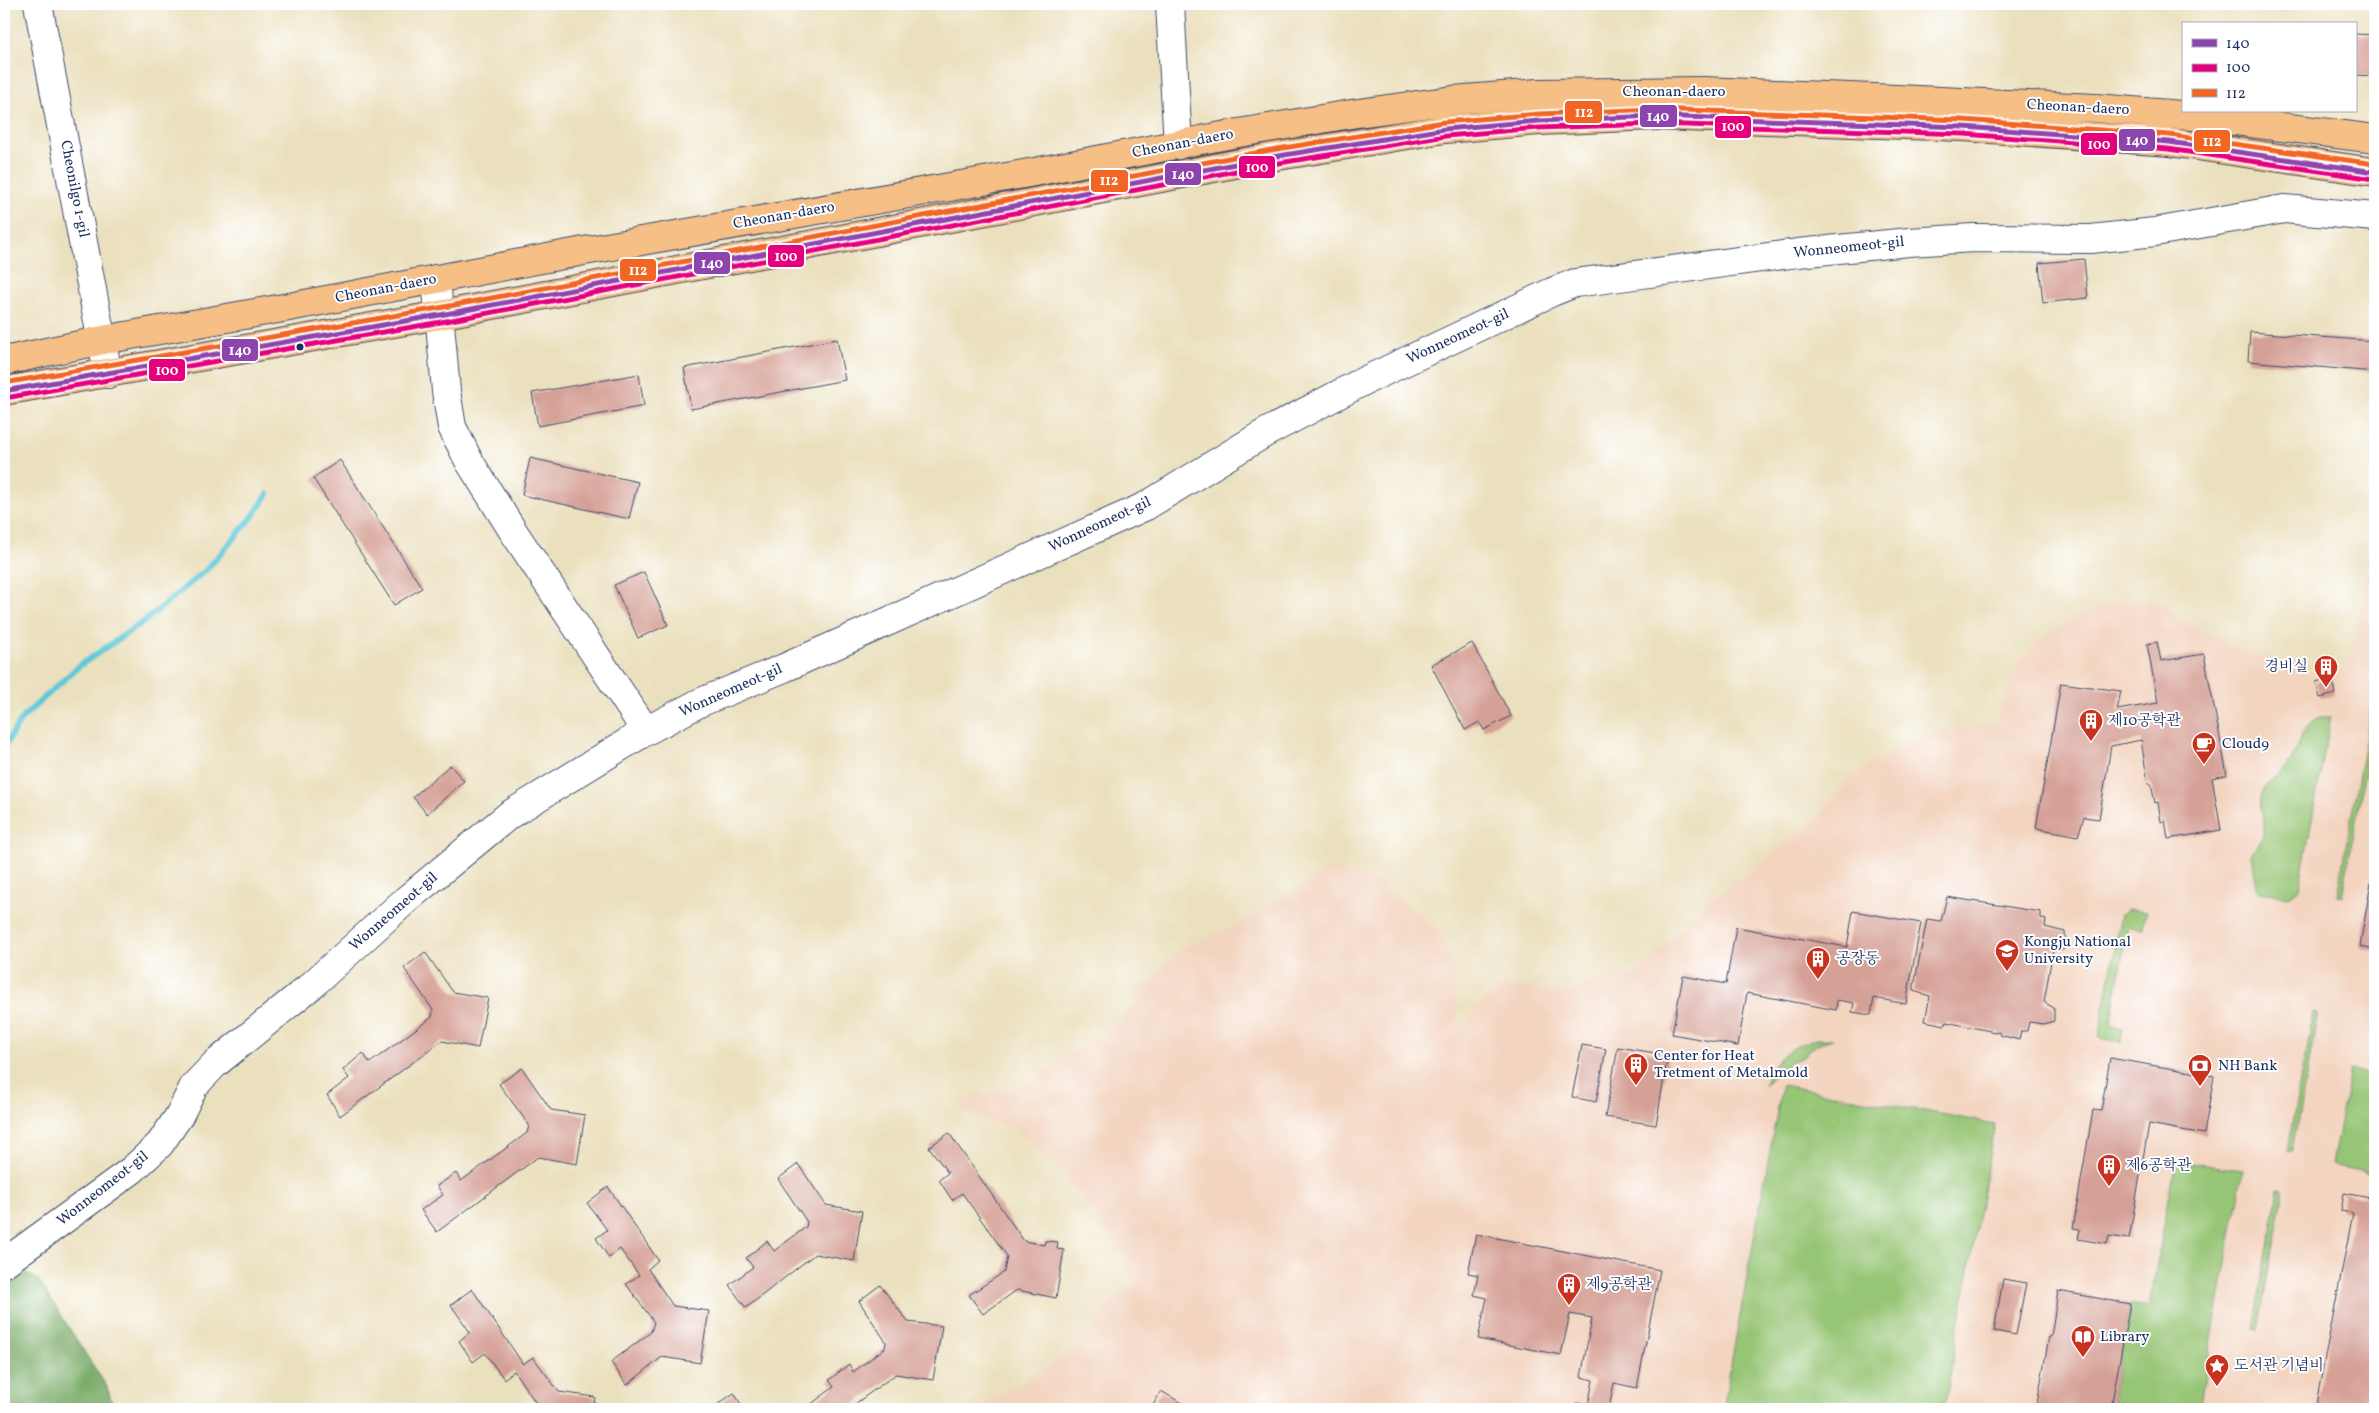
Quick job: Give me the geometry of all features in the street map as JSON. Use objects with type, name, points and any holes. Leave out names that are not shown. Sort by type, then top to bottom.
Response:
[{"type":"main road","name":"Cheonan-daero","points":[[4,361],[103,340],[1178,145],[1351,114],[1454,100],[1538,93],[1704,91],[2096,108],[2205,117],[2375,139]]},
{"type":"main road","name":"Cheonan-daero","points":[[4,391],[440,315],[1272,157],[1445,129],[1539,121],[1654,116],[1963,127],[2170,142],[2375,172]]},
{"type":"street","name":"Cheonilgo 1-gil","points":[[38,4],[108,374]]},
{"type":"street","points":[[1170,4],[1172,80],[1178,145]]},
{"type":"street","name":"Wonneomeot-gil","points":[[4,1263],[132,1170],[160,1144],[179,1116],[194,1086],[210,1070],[312,985],[407,899],[509,815],[646,731],[699,704],[784,668],[1146,506],[1265,433],[1362,382],[1575,283],[1798,253],[1908,242],[1973,238],[2091,239],[2165,230],[2284,209],[2375,217]]},
{"type":"street","points":[[436,279],[446,391],[452,427],[469,461],[646,731]]},
{"type":"shaded area","name":"Kongju National University","points":[[2375,535],[2375,921],[2372,936],[2375,937],[2375,1409],[979,1409],[1068,1354],[1095,1327],[1111,1300],[1136,1287],[1116,1243],[1058,1167],[1020,1133],[979,1118],[962,1110],[960,1107],[962,1103],[973,1097],[1029,1083],[1121,1021],[1161,968],[1180,949],[1240,924],[1331,866],[1372,881],[1400,899],[1441,933],[1452,958],[1458,1021],[1464,1024],[1489,994],[1501,987],[1517,986],[1562,994],[1615,975],[1636,975],[1704,905],[1811,825],[1853,775],[1923,736],[1995,722],[2018,662],[2048,633],[2112,601],[2146,599],[2166,607],[2188,624],[2237,648],[2317,676],[2348,669]]},
{"type":"green space","points":[[2375,687],[2375,717],[2342,896],[2337,895]]},
{"type":"green space","points":[[2320,717],[2331,717],[2299,889],[2289,896],[2258,892],[2251,854],[2260,843],[2264,830],[2261,804],[2262,794],[2266,786],[2290,762],[2307,728]]},
{"type":"green space","points":[[2128,909],[2146,912],[2143,928],[2128,926],[2110,1025],[2123,1028],[2121,1043],[2099,1038],[2121,914]]},
{"type":"green space","points":[[2313,1012],[2318,1013],[2292,1151],[2287,1151]]},
{"type":"green space","points":[[1817,1039],[1833,1039],[1820,1043],[1808,1050],[1805,1056],[1791,1062],[1778,1071],[1764,1086],[1778,1060],[1798,1046]]},
{"type":"green space","points":[[2350,1070],[2375,1075],[2375,1174],[2332,1165]]},
{"type":"green space","points":[[1782,1085],[1995,1124],[1944,1409],[1723,1409]]},
{"type":"green space","points":[[2176,1161],[2243,1170],[2199,1409],[2133,1409],[2133,1406],[2112,1402],[2130,1304],[2149,1307]]},
{"type":"green space","points":[[2278,1189],[2283,1190],[2258,1329],[2254,1328]]},
{"type":"green space","points":[[9,1266],[21,1269],[39,1281],[107,1387],[114,1409],[4,1409],[4,1269]]},
{"type":"building","points":[[2356,34],[2375,35],[2375,76],[2356,75]]},
{"type":"building","points":[[2084,259],[2088,298],[2043,303],[2039,263]]},
{"type":"building","points":[[2250,332],[2375,341],[2375,372],[2248,361]]},
{"type":"building","points":[[837,339],[845,380],[691,409],[684,368]]},
{"type":"building","points":[[639,374],[644,406],[538,426],[532,393]]},
{"type":"building","points":[[530,458],[638,482],[629,519],[522,495]]},
{"type":"building","points":[[340,460],[422,588],[394,605],[313,478]]},
{"type":"building","points":[[644,572],[668,625],[638,638],[614,585]]},
{"type":"building","name":"제10공학관","points":[[2157,642],[2161,661],[2204,654],[2227,775],[2212,778],[2221,830],[2168,839],[2165,820],[2161,822],[2158,802],[2155,803],[2151,784],[2148,784],[2141,740],[2111,746],[2099,819],[2084,817],[2078,836],[2036,828],[2061,683],[2121,691],[2117,710],[2158,703],[2147,644]]},
{"type":"building","points":[[1472,643],[1511,716],[1484,730],[1479,722],[1465,730],[1431,665]]},
{"type":"building","name":"경비실","points":[[2332,678],[2335,694],[2320,698],[2316,682]]},
{"type":"building","points":[[450,765],[464,781],[427,814],[413,797]]},
{"type":"building","points":[[2371,883],[2375,884],[2375,921],[2372,936],[2375,937],[2375,951],[2360,946]]},
{"type":"building","points":[[1947,897],[2041,912],[2041,918],[2046,920],[2045,927],[2065,932],[2066,946],[2063,950],[2053,950],[2044,1002],[2054,1008],[2054,1021],[2043,1024],[2029,1022],[2027,1031],[2021,1031],[2019,1040],[2000,1035],[2000,1033],[1946,1022],[1945,1025],[1925,1021],[1930,996],[1913,991],[1927,919],[1941,921]]},
{"type":"building","name":"공장동","points":[[1853,911],[1921,923],[1906,1004],[1874,998],[1871,1015],[1852,1012],[1854,1003],[1837,1000],[1836,1010],[1747,993],[1738,1046],[1672,1034],[1683,976],[1726,984],[1736,927],[1847,947]]},
{"type":"building","points":[[425,952],[453,992],[488,998],[478,1048],[442,1041],[340,1116],[327,1095],[349,1078],[343,1070],[363,1053],[370,1063],[432,1017],[433,1010],[404,968]]},
{"type":"building","points":[[1582,1045],[1606,1049],[1596,1102],[1572,1097]]},
{"type":"building","name":"Center for Heat Tretment of Metalmold","points":[[1618,1047],[1668,1055],[1656,1125],[1605,1117]]},
{"type":"building","name":"제6공학관","points":[[2110,1058],[2214,1076],[2204,1134],[2149,1124],[2129,1239],[2109,1236],[2107,1244],[2078,1239],[2080,1229],[2073,1228],[2093,1110],[2101,1111]]},
{"type":"building","points":[[522,1068],[551,1110],[585,1115],[577,1164],[538,1157],[437,1232],[421,1210],[443,1195],[437,1186],[456,1173],[461,1181],[527,1133],[529,1125],[499,1084]]},
{"type":"building","points":[[949,1133],[1024,1241],[1044,1245],[1045,1241],[1058,1242],[1057,1249],[1064,1250],[1056,1298],[1017,1290],[983,1314],[969,1295],[1004,1272],[1007,1256],[962,1193],[952,1200],[939,1180],[948,1173],[929,1147]]},
{"type":"building","points":[[798,1164],[826,1205],[862,1211],[854,1261],[815,1254],[746,1308],[729,1285],[753,1267],[746,1258],[767,1241],[774,1251],[806,1227],[807,1222],[778,1179]]},
{"type":"building","points":[[608,1187],[658,1260],[648,1269],[673,1306],[709,1311],[700,1363],[662,1357],[627,1385],[611,1362],[651,1332],[654,1322],[626,1284],[639,1275],[620,1249],[609,1258],[596,1238],[607,1230],[587,1203]]},
{"type":"building","points":[[2344,1193],[2375,1199],[2375,1409],[2315,1409],[2353,1213],[2341,1211]]},
{"type":"building","name":"제9공학관","points":[[1476,1234],[1660,1270],[1637,1388],[1614,1383],[1609,1409],[1575,1409],[1576,1403],[1588,1406],[1593,1380],[1581,1377],[1592,1318],[1570,1314],[1561,1355],[1478,1339],[1487,1298],[1474,1295],[1478,1275],[1468,1273]]},
{"type":"building","points":[[2003,1279],[2026,1283],[2016,1335],[1994,1331]]},
{"type":"building","points":[[880,1285],[908,1322],[942,1326],[933,1380],[896,1374],[848,1409],[813,1409],[810,1405],[834,1387],[829,1380],[849,1364],[853,1372],[885,1348],[886,1342],[859,1301]]},
{"type":"building","points":[[472,1289],[523,1364],[533,1357],[559,1392],[595,1397],[593,1409],[540,1409],[514,1371],[504,1379],[485,1353],[473,1362],[459,1341],[470,1332],[451,1305]]},
{"type":"building","name":"Library","points":[[2058,1291],[2130,1304],[2112,1402],[2133,1406],[2133,1409],[2036,1409],[2049,1337],[2051,1337]]},
{"type":"building","points":[[1161,1391],[1192,1409],[1151,1409]]},
{"type":"building","points":[[734,1393],[744,1409],[711,1409]]},
{"type":"waterway","points":[[4,747],[22,718],[79,666],[146,620],[206,570],[250,520],[268,494]]},
{"type":"transit line","name":"112","points":[[4,383],[439,308],[1271,150],[1444,122],[1539,114],[1655,109],[1963,120],[2170,135],[2375,164]]},
{"type":"transit line","name":"140","points":[[4,391],[440,315],[1272,157],[1445,129],[1539,121],[1655,116],[1963,127],[2169,142],[2375,172]]},
{"type":"transit line","name":"100","points":[[5,398],[441,322],[1273,164],[1446,136],[1539,128],[1655,124],[1963,134],[2168,149],[2374,179]]},
{"type":"place","name":"경비실","points":[[2326,688]]},
{"type":"place","name":"제10공학관","points":[[2091,742]]},
{"type":"place","name":"Cloud9","points":[[2204,765]]},
{"type":"place","name":"Kongju National University","points":[[2007,972]]},
{"type":"place","name":"공장동","points":[[1818,980]]},
{"type":"place","name":"Center for Heat Tretment of Metalmold","points":[[1636,1086]]},
{"type":"place","name":"NH Bank","points":[[2200,1087]]},
{"type":"place","name":"제6공학관","points":[[2109,1187]]},
{"type":"place","name":"제9공학관","points":[[1569,1306]]},
{"type":"place","name":"Library","points":[[2083,1358]]},
{"type":"place","name":"도서관 기념비","points":[[2217,1387]]}]
